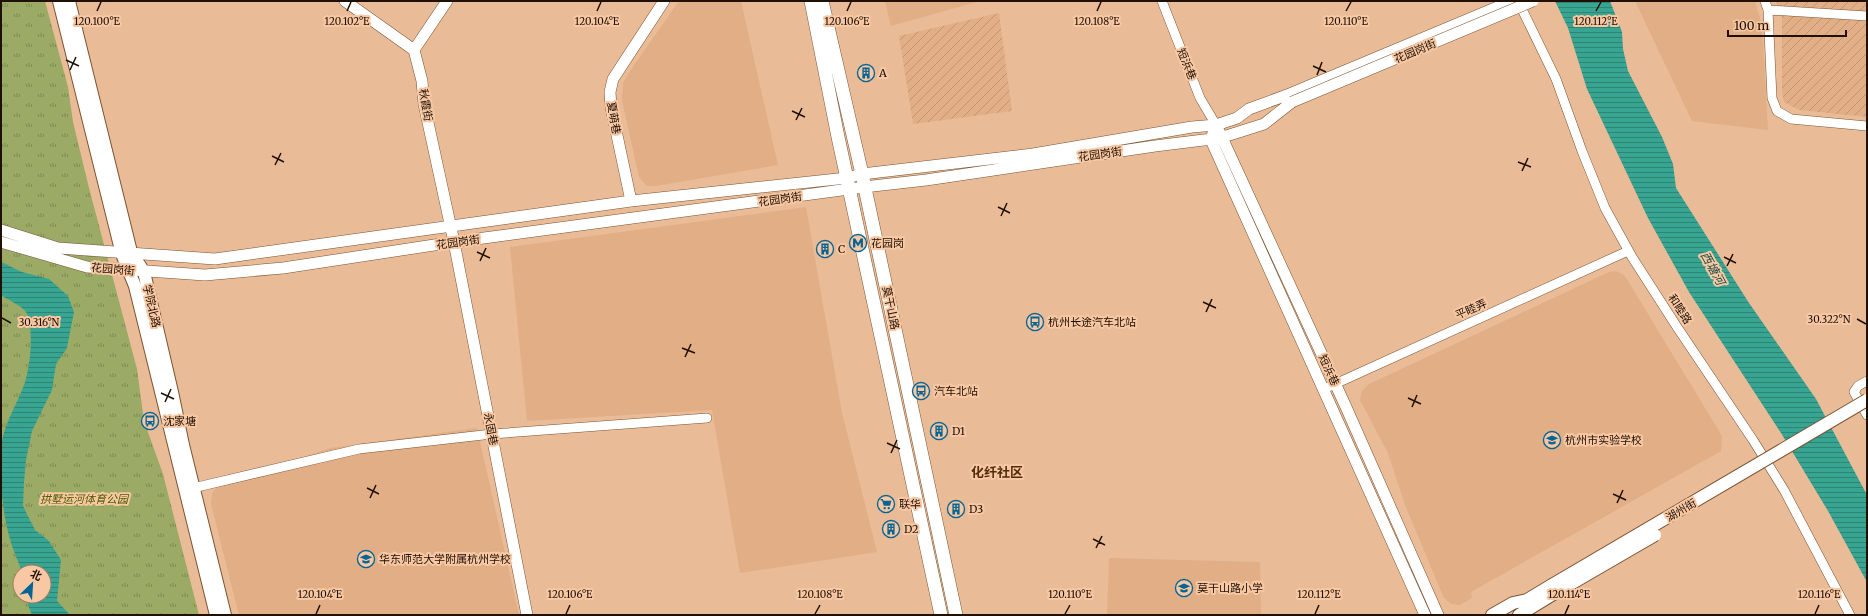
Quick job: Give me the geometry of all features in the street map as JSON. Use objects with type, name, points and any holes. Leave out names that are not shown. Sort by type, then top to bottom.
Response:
[{"type":"main road","name":"学院北路","points":[[59,1],[127,253],[144,272],[193,488],[225,615]]},
{"type":"main road","name":"学院北路","points":[[70,1],[127,253],[128,270],[135,286],[216,615]]},
{"type":"main road","name":"莫干山路","points":[[811,1],[941,615]]},
{"type":"main road","name":"莫干山路","points":[[822,1],[862,174],[956,615]]},
{"type":"main road","name":"湖州街","points":[[1519,615],[1554,589],[1867,400]]},
{"type":"main road","name":"湖州街","points":[[1492,615],[1513,603],[1527,600],[1554,589],[1867,409]]},
{"type":"street","points":[[345,1],[414,50],[447,1]]},
{"type":"street","name":"夏萌巷","points":[[631,201],[611,107],[610,92],[613,79],[664,1]]},
{"type":"street","name":"短浜巷","points":[[1162,1],[1200,98],[1216,125],[1335,383],[1438,615]]},
{"type":"street","name":"花园岗街","points":[[1,230],[58,248],[215,260],[631,201],[849,183],[864,187],[926,180],[1155,146],[1211,140],[1222,138],[1264,124],[1290,99],[1512,1]]},
{"type":"street","name":"和睦路","points":[[1518,1],[1556,79],[1582,151],[1605,208],[1628,250],[1784,490],[1850,615]]},
{"type":"street","name":"花园岗街","points":[[1,242],[87,267],[206,275],[283,268],[849,183],[862,174],[1033,154],[1192,127],[1216,125],[1237,118],[1249,110],[1290,99],[1532,1]]},
{"type":"street","points":[[1867,16],[1767,5],[1772,98],[1777,111],[1791,118],[1867,126]]},
{"type":"street","name":"秋霞街","points":[[414,50],[422,81],[424,104],[454,242]]},
{"type":"street","points":[[1211,140],[1216,125]]},
{"type":"street","name":"短浜巷","points":[[1211,140],[1425,615]]},
{"type":"street","name":"永固巷","points":[[454,242],[527,615]]},
{"type":"street","name":"平睦弄","points":[[1324,388],[1628,250]]},
{"type":"street","points":[[1867,381],[1858,386],[1854,392],[1867,415]]},
{"type":"street","points":[[193,488],[360,449],[492,434],[707,418]]},
{"type":"shaded area","points":[[679,1],[741,1],[778,165],[656,186],[647,186],[639,177],[622,100],[623,83]]},
{"type":"shaded area","points":[[885,1],[980,1],[891,26]]},
{"type":"shaded area","points":[[1635,1],[1755,1],[1760,18],[1763,43],[1768,130],[1692,121]]},
{"type":"shaded area","points":[[1776,1],[1867,1],[1867,117],[1799,110],[1784,102],[1782,92],[1782,18]]},
{"type":"shaded area","points":[[999,13],[1012,111],[913,124],[899,36]]},
{"type":"shaded area","points":[[806,207],[842,413],[877,552],[740,573],[712,410],[527,421],[510,247]]},
{"type":"shaded area","name":"杭州市实验学校","points":[[1616,271],[1624,275],[1628,281],[1722,436],[1721,451],[1471,592],[1472,598],[1460,605],[1451,604],[1444,598],[1405,505],[1388,453],[1360,400],[1362,391],[1369,384],[1609,272]]},
{"type":"shaded area","name":"华东师范大学附属杭州学校","points":[[477,428],[519,615],[239,615],[211,504],[212,494],[216,487],[330,448]]},
{"type":"shaded area","name":"莫干山路小学","points":[[1109,558],[1260,562],[1261,615],[1107,615]]},
{"type":"green space","name":"拱墅运河体育公园","points":[[1,1],[45,1],[68,87],[73,122],[89,188],[137,369],[144,421],[163,474],[199,615],[1,615]]},
{"type":"water","name":"西塘河","points":[[1555,1],[1610,1],[1622,32],[1623,49],[1628,71],[1662,137],[1673,164],[1676,188],[1749,303],[1816,399],[1867,495],[1867,582],[1828,511],[1781,433],[1689,292],[1648,218],[1587,89],[1568,28]]},
{"type":"water","points":[[1,262],[22,272],[49,279],[68,296],[74,312],[67,348],[56,364],[52,390],[32,431],[26,460],[23,506],[35,530],[49,541],[61,560],[57,601],[70,615],[32,615],[28,604],[52,604],[52,564],[19,564],[6,523],[1,487],[2,442],[9,419],[25,382],[31,340],[29,320],[26,312],[18,305],[1,295]]},
{"type":"place","name":"A","points":[[866,73]]},
{"type":"place","name":"花园岗","points":[[858,243]]},
{"type":"place","name":"C","points":[[825,249]]},
{"type":"place","name":"杭州长途汽车北站","points":[[1035,322]]},
{"type":"place","name":"汽车北站","points":[[921,391]]},
{"type":"place","name":"沈家塘","points":[[150,421]]},
{"type":"place","name":"D1","points":[[939,431]]},
{"type":"place","name":"杭州市实验学校","points":[[1552,440]]},
{"type":"place","name":"联华","points":[[886,504]]},
{"type":"place","name":"D3","points":[[956,509]]},
{"type":"place","name":"D2","points":[[891,529]]},
{"type":"place","name":"华东师范大学附属杭州学校","points":[[366,559]]},
{"type":"place","name":"莫干山路小学","points":[[1184,588]]},
{"type":"district","name":"化纤社区","points":[[997,472]]}]
